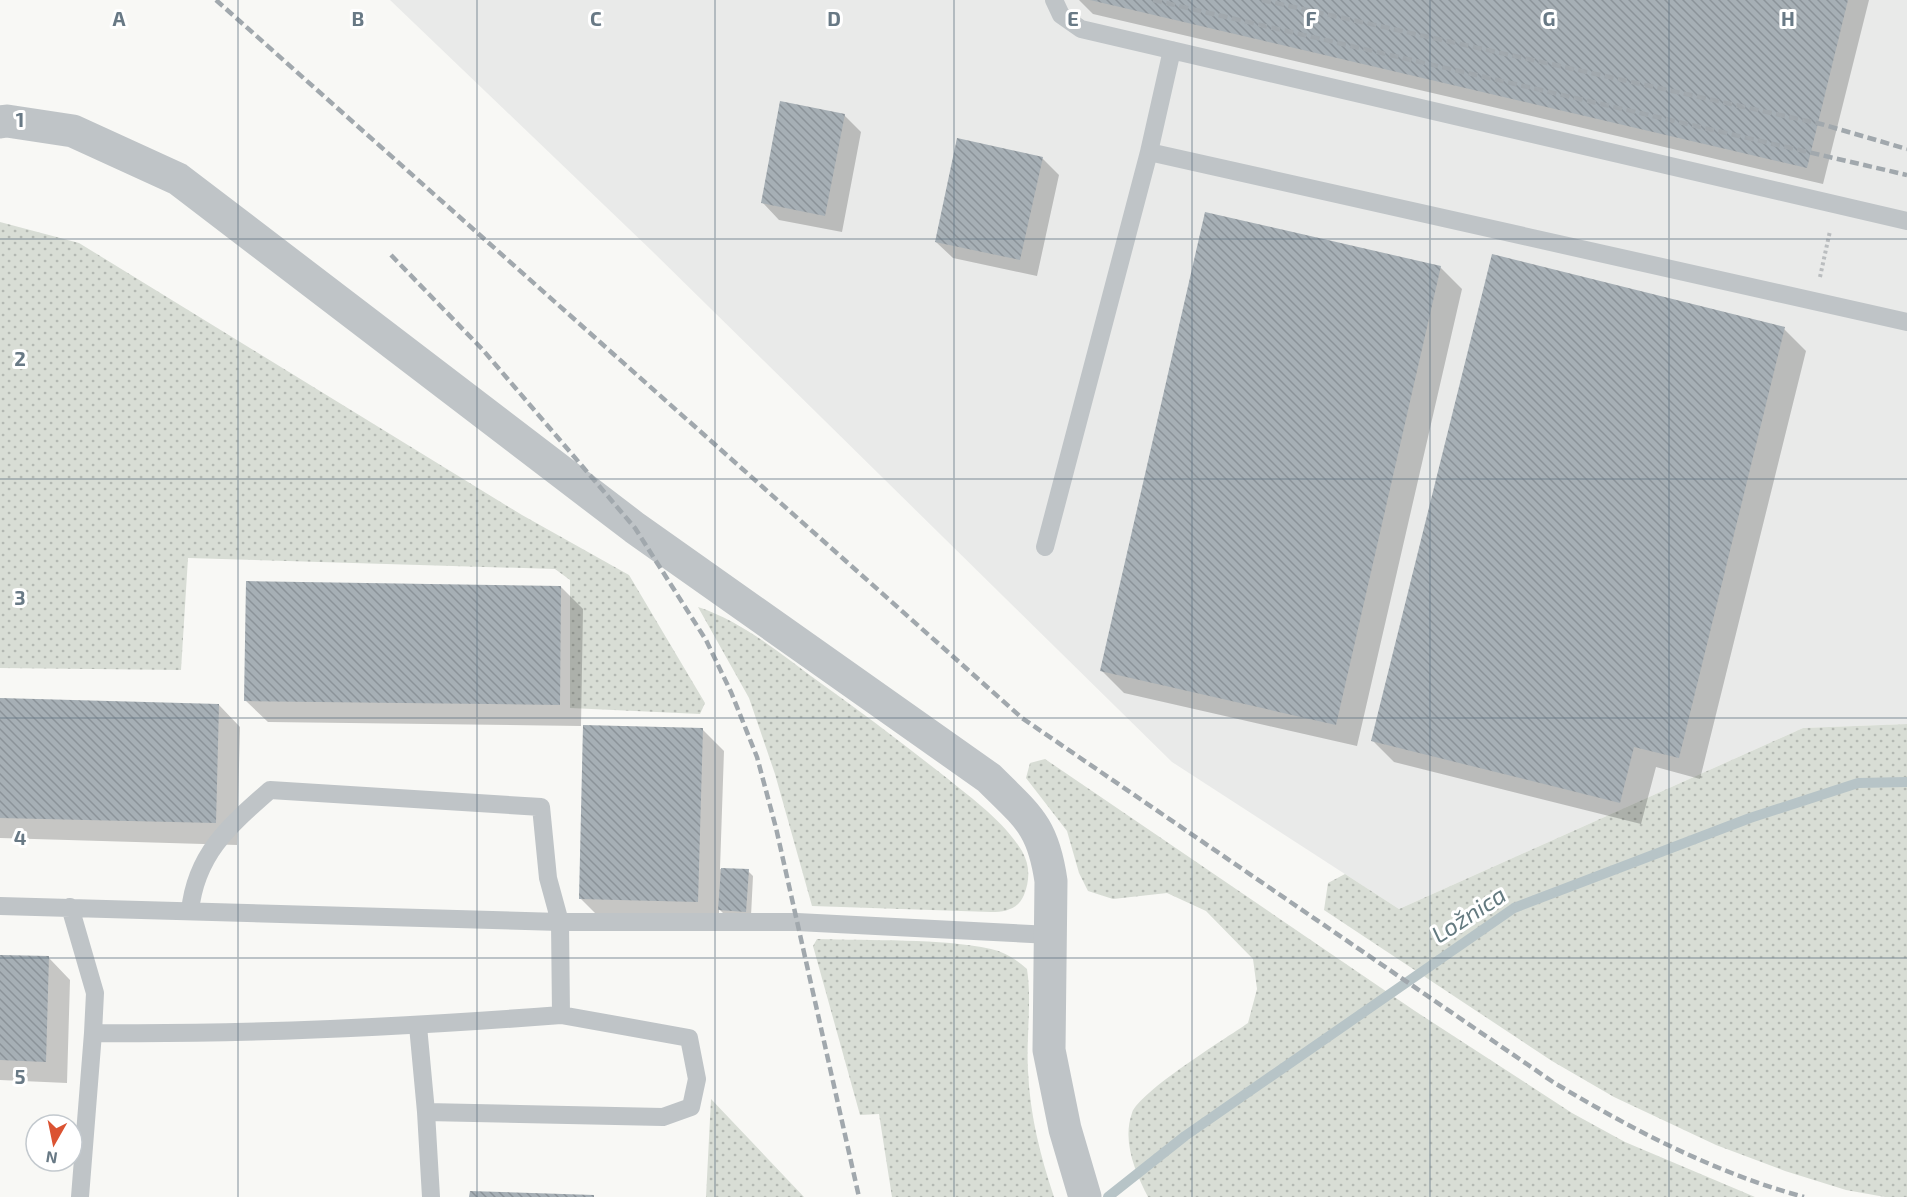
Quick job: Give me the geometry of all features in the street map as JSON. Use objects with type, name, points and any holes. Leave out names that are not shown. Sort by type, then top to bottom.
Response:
[{"type":"street","points":[[0,122],[73,131],[178,179],[279,259],[635,528],[989,778],[1035,824],[1048,856],[1051,881],[1049,1050],[1065,1129],[1085,1197]]},
{"type":"lane","points":[[1054,0],[1061,15],[1081,29],[1907,221]]},
{"type":"lane","points":[[1045,547],[1149,152],[1172,50]]},
{"type":"lane","points":[[1149,152],[1907,322]]},
{"type":"lane","points":[[190,911],[193,887],[201,866],[231,825],[270,790],[541,807],[548,878],[560,922],[561,1016]]},
{"type":"lane","points":[[0,906],[560,922],[796,922],[1051,935]]},
{"type":"lane","points":[[70,907],[95,993],[80,1197]]},
{"type":"lane","points":[[93,1033],[224,1035],[418,1026],[561,1016],[689,1038],[695,1056],[697,1079],[691,1107],[663,1117],[426,1112]]},
{"type":"lane","points":[[418,1026],[431,1197]]},
{"type":"path","points":[[1818,289],[1829,234]]},
{"type":"shaded area","points":[[390,0],[1907,0],[1907,724],[1803,728],[1399,909],[1172,762],[652,251]]},
{"type":"shaded area","points":[[0,222],[79,243],[522,515],[629,575],[705,703],[700,714],[570,708],[570,580],[555,569],[188,558],[181,670],[0,668]]},
{"type":"shaded area","points":[[698,607],[731,621],[778,651],[868,717],[996,819],[1022,851],[1027,862],[1027,884],[1018,904],[1006,910],[991,912],[812,906],[775,774],[749,698]]},
{"type":"shaded area","points":[[1907,724],[1907,1197],[1885,1197],[1846,1190],[1785,1171],[1716,1145],[1614,1097],[1552,1061],[1324,910],[1328,883],[1345,874],[1399,909],[1803,728]]},
{"type":"shaded area","points":[[1045,759],[1415,1011],[1572,1113],[1625,1142],[1755,1197],[1148,1197],[1131,1156],[1128,1134],[1132,1113],[1138,1103],[1166,1079],[1248,1023],[1257,989],[1253,959],[1206,911],[1167,893],[1113,899],[1088,891],[1079,873],[1067,831],[1026,778],[1030,763]]},
{"type":"shaded area","points":[[817,939],[971,945],[1001,952],[1027,969],[1029,1087],[1040,1150],[1054,1197],[892,1197],[879,1114],[860,1115],[813,946]]},
{"type":"shaded area","points":[[711,1099],[804,1197],[706,1197]]},
{"type":"building","points":[[1090,0],[1848,0],[1807,168]]},
{"type":"building","points":[[780,101],[845,114],[825,216],[761,203]]},
{"type":"building","points":[[957,138],[1043,157],[1020,260],[935,242]]},
{"type":"building","points":[[1205,212],[1441,266],[1336,725],[1100,671]]},
{"type":"building","points":[[1492,254],[1785,327],[1679,758],[1634,747],[1620,803],[1371,741]]},
{"type":"building","points":[[246,581],[561,586],[560,705],[244,701]]},
{"type":"building","points":[[0,698],[219,704],[216,823],[0,818]]},
{"type":"building","points":[[583,725],[703,728],[698,902],[579,899]]},
{"type":"building","points":[[721,868],[749,869],[746,912],[718,910]]},
{"type":"building","points":[[0,955],[49,956],[46,1062],[0,1060]]},
{"type":"building","points":[[470,1191],[594,1195],[594,1197],[469,1197]]},
{"type":"waterway","name":"Ložnica","points":[[1108,1197],[1185,1136],[1514,908],[1750,818],[1858,783],[1907,782]]},
{"type":"railway","points":[[216,0],[1022,718],[1553,1082],[1674,1148],[1738,1176],[1804,1197]]},
{"type":"railway","points":[[1153,0],[1907,175]]},
{"type":"railway","points":[[1262,0],[1821,124],[1907,149]]},
{"type":"railway","points":[[391,255],[483,350],[635,528],[706,640],[731,692],[757,757],[776,828],[859,1197]]}]
